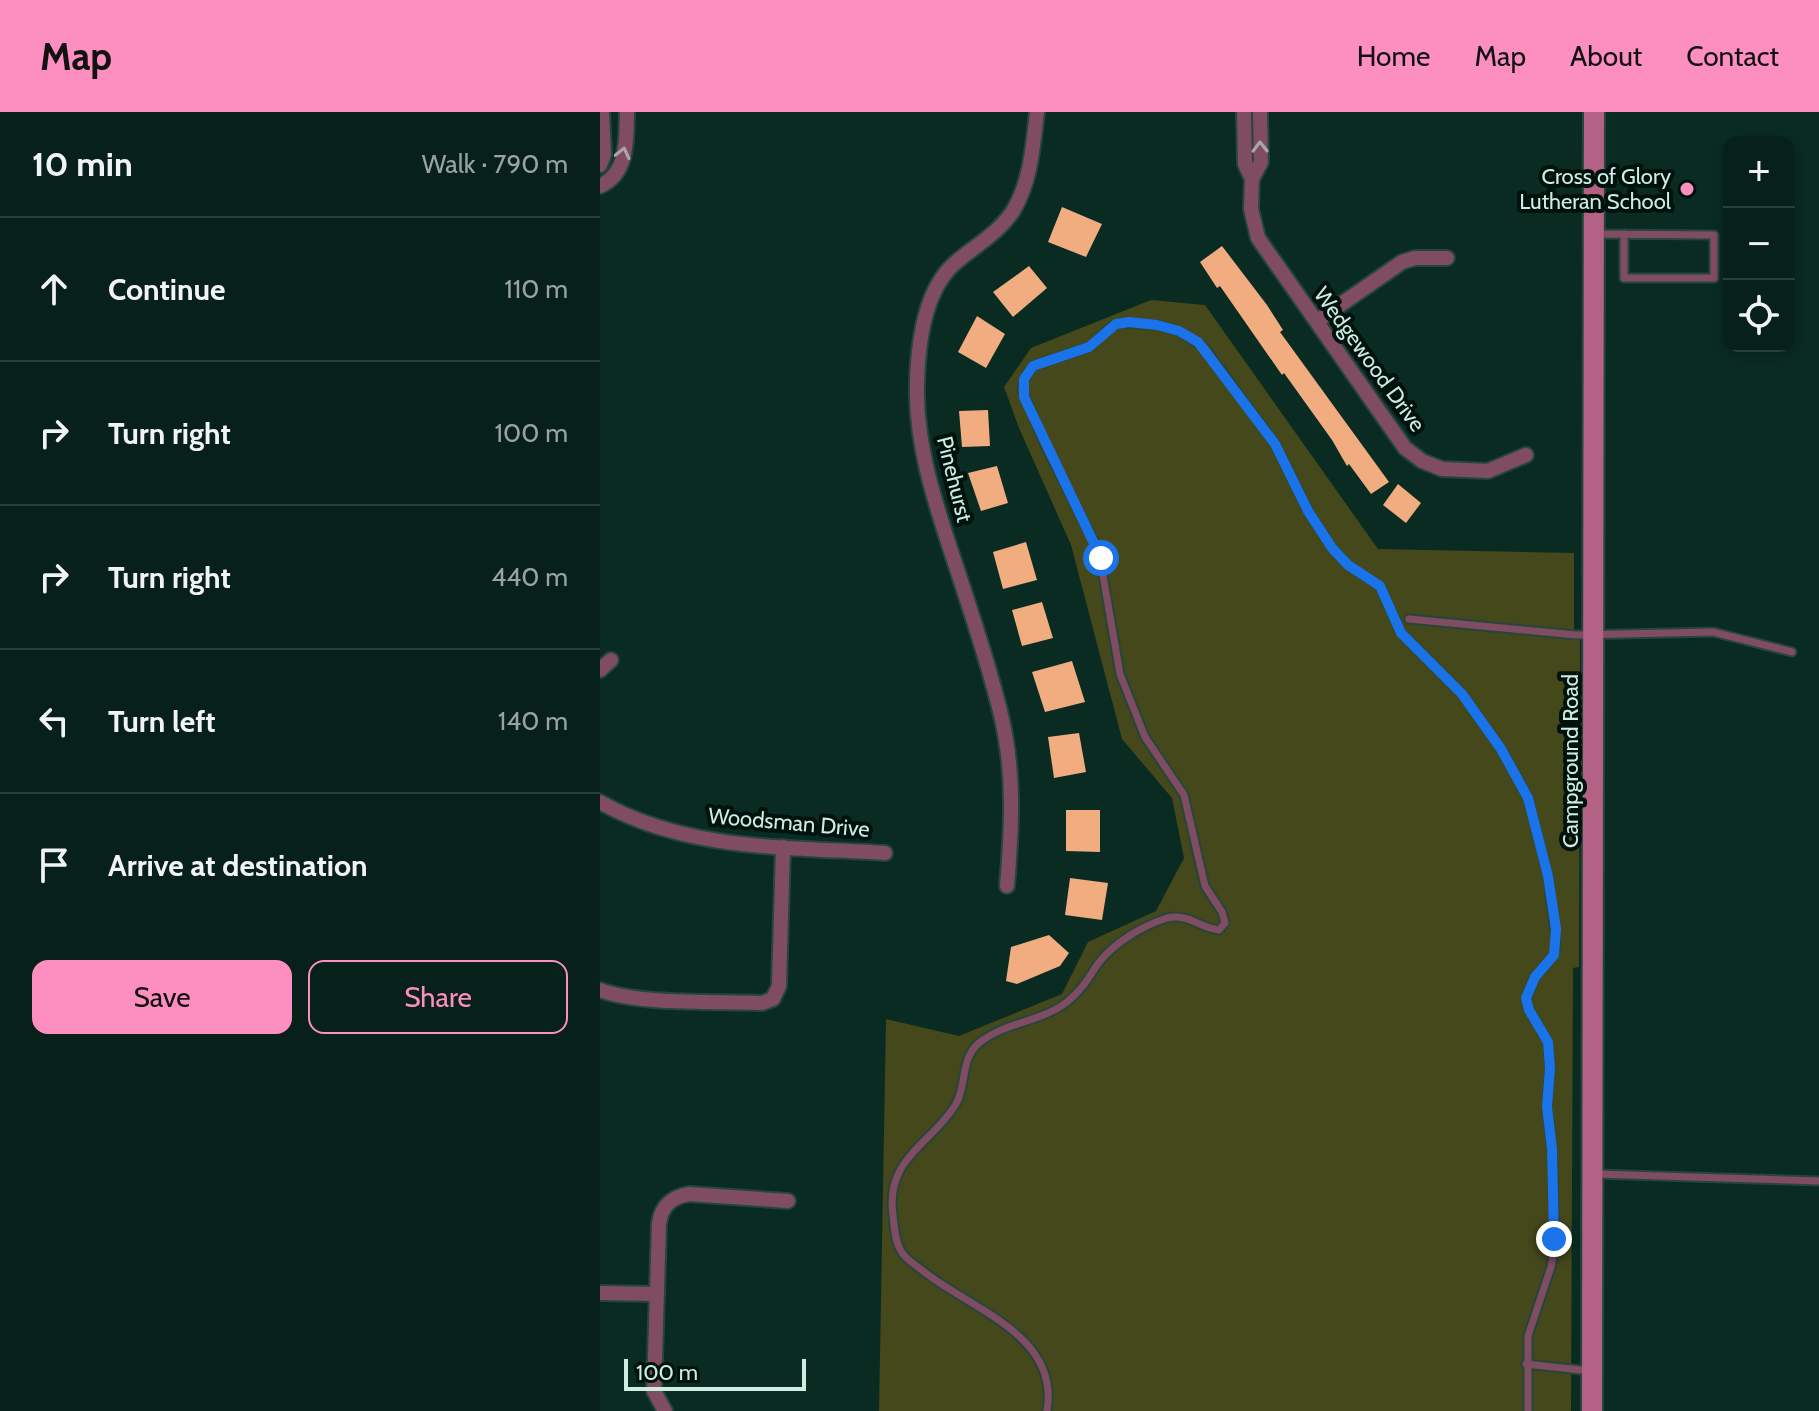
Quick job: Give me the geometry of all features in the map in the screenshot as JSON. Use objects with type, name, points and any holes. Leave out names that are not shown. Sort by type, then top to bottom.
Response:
[{"type":"street","points":[[600,165],[604,155],[602,112]]},
{"type":"street","points":[[600,186],[622,164],[626,152],[627,112]]},
{"type":"street","name":"Pinehurst","points":[[1007,886],[1013,817],[1012,773],[1000,712],[934,499],[919,427],[917,383],[922,328],[935,291],[952,266],[990,236],[1012,212],[1028,179],[1037,112]]},
{"type":"street","name":"Wedgewood Drive","points":[[1244,112],[1245,164],[1252,179]]},
{"type":"street","name":"Wedgewood Drive","points":[[1260,112],[1261,162],[1252,179],[1251,209],[1258,238],[1276,268],[1317,321],[1405,448],[1422,461],[1442,469],[1488,471],[1526,455]]},
{"type":"street","name":"Campground Road","points":[[1592,1411],[1594,112]]},
{"type":"street","points":[[1317,321],[1402,262],[1415,258],[1447,258]]},
{"type":"street","name":"Woodsman Drive","points":[[600,802],[646,823],[730,843],[885,853]]},
{"type":"street","points":[[600,990],[639,998],[762,1003],[773,999],[779,986],[783,847]]},
{"type":"street","points":[[665,1411],[654,1391],[659,1223],[667,1203],[677,1196],[689,1194],[788,1201]]},
{"type":"street","points":[[600,1293],[657,1294]]},
{"type":"lane","points":[[1594,234],[1624,234],[1714,235],[1714,278],[1624,278],[1624,234]]},
{"type":"lane","points":[[1047,1411],[1050,1391],[1045,1370],[1031,1347],[993,1316],[938,1283],[901,1251],[895,1233],[892,1192],[909,1154],[954,1107],[960,1096],[969,1056],[981,1042],[1008,1026],[1064,1004],[1087,983],[1097,965],[1116,944],[1164,919],[1181,916],[1215,930],[1225,923],[1222,912],[1205,886],[1184,795],[1145,737],[1120,674],[1099,552],[1045,445],[1022,390],[1026,374],[1033,366],[1089,347],[1112,326],[1122,323],[1157,325],[1179,331],[1205,348],[1275,444],[1308,511],[1332,548],[1348,565],[1380,586],[1401,633],[1462,694],[1501,749],[1528,798],[1548,876],[1556,941],[1554,955],[1535,977],[1526,998],[1529,1010],[1548,1042],[1547,1107],[1552,1149],[1555,1246],[1531,1324],[1526,1364],[1528,1411]]},
{"type":"lane","points":[[1409,619],[1508,630],[1595,634],[1713,632],[1792,652]]},
{"type":"lane","points":[[1594,1174],[1819,1181]]},
{"type":"lane","points":[[1526,1364],[1592,1371]]},
{"type":"green space","points":[[1151,300],[1205,305],[1378,549],[1574,553],[1574,637],[1580,638],[1579,967],[1573,968],[1571,1411],[879,1411],[886,1019],[959,1036],[1062,994],[1088,942],[1156,911],[1184,858],[1172,798],[1122,739],[1071,545],[1004,387],[1031,348]]},
{"type":"building","points":[[1062,207],[1102,224],[1086,257],[1048,242]]},
{"type":"building","points":[[1222,246],[1267,305],[1283,330],[1280,332],[1389,482],[1371,494],[1349,464],[1347,466],[1284,373],[1282,375],[1200,262]]},
{"type":"building","points":[[1029,266],[1047,288],[1013,317],[993,292]]},
{"type":"building","points":[[977,316],[1005,334],[986,368],[958,352]]},
{"type":"building","points":[[988,410],[990,446],[962,447],[959,411]]},
{"type":"building","points":[[997,466],[1008,503],[981,511],[968,473]]},
{"type":"building","points":[[1398,484],[1421,503],[1406,523],[1383,505]]},
{"type":"building","points":[[1026,542],[1037,580],[1003,589],[993,552]]},
{"type":"building","points":[[1042,602],[1053,638],[1022,646],[1012,610]]},
{"type":"building","points":[[1072,661],[1085,702],[1045,712],[1032,672]]},
{"type":"building","points":[[1079,733],[1086,772],[1054,778],[1048,737]]},
{"type":"building","points":[[1066,810],[1100,810],[1100,852],[1066,851]]},
{"type":"building","points":[[1070,878],[1108,883],[1102,920],[1065,915]]},
{"type":"building","points":[[1049,935],[1069,953],[1060,966],[1017,984],[1006,981],[1011,947]]},
{"type":"place","name":"Cross of Glory Lutheran School","points":[[1687,189]]},
{"type":"route","points":[[1101,558],[1024,397],[1024,379],[1037,363],[1079,352],[1116,324],[1142,323],[1179,331],[1198,342],[1213,358],[1275,444],[1308,511],[1332,548],[1354,570],[1380,586],[1401,633],[1462,694],[1501,749],[1528,798],[1548,876],[1556,929],[1554,955],[1535,977],[1526,998],[1529,1010],[1548,1042],[1547,1107],[1552,1149],[1554,1239]]}]
